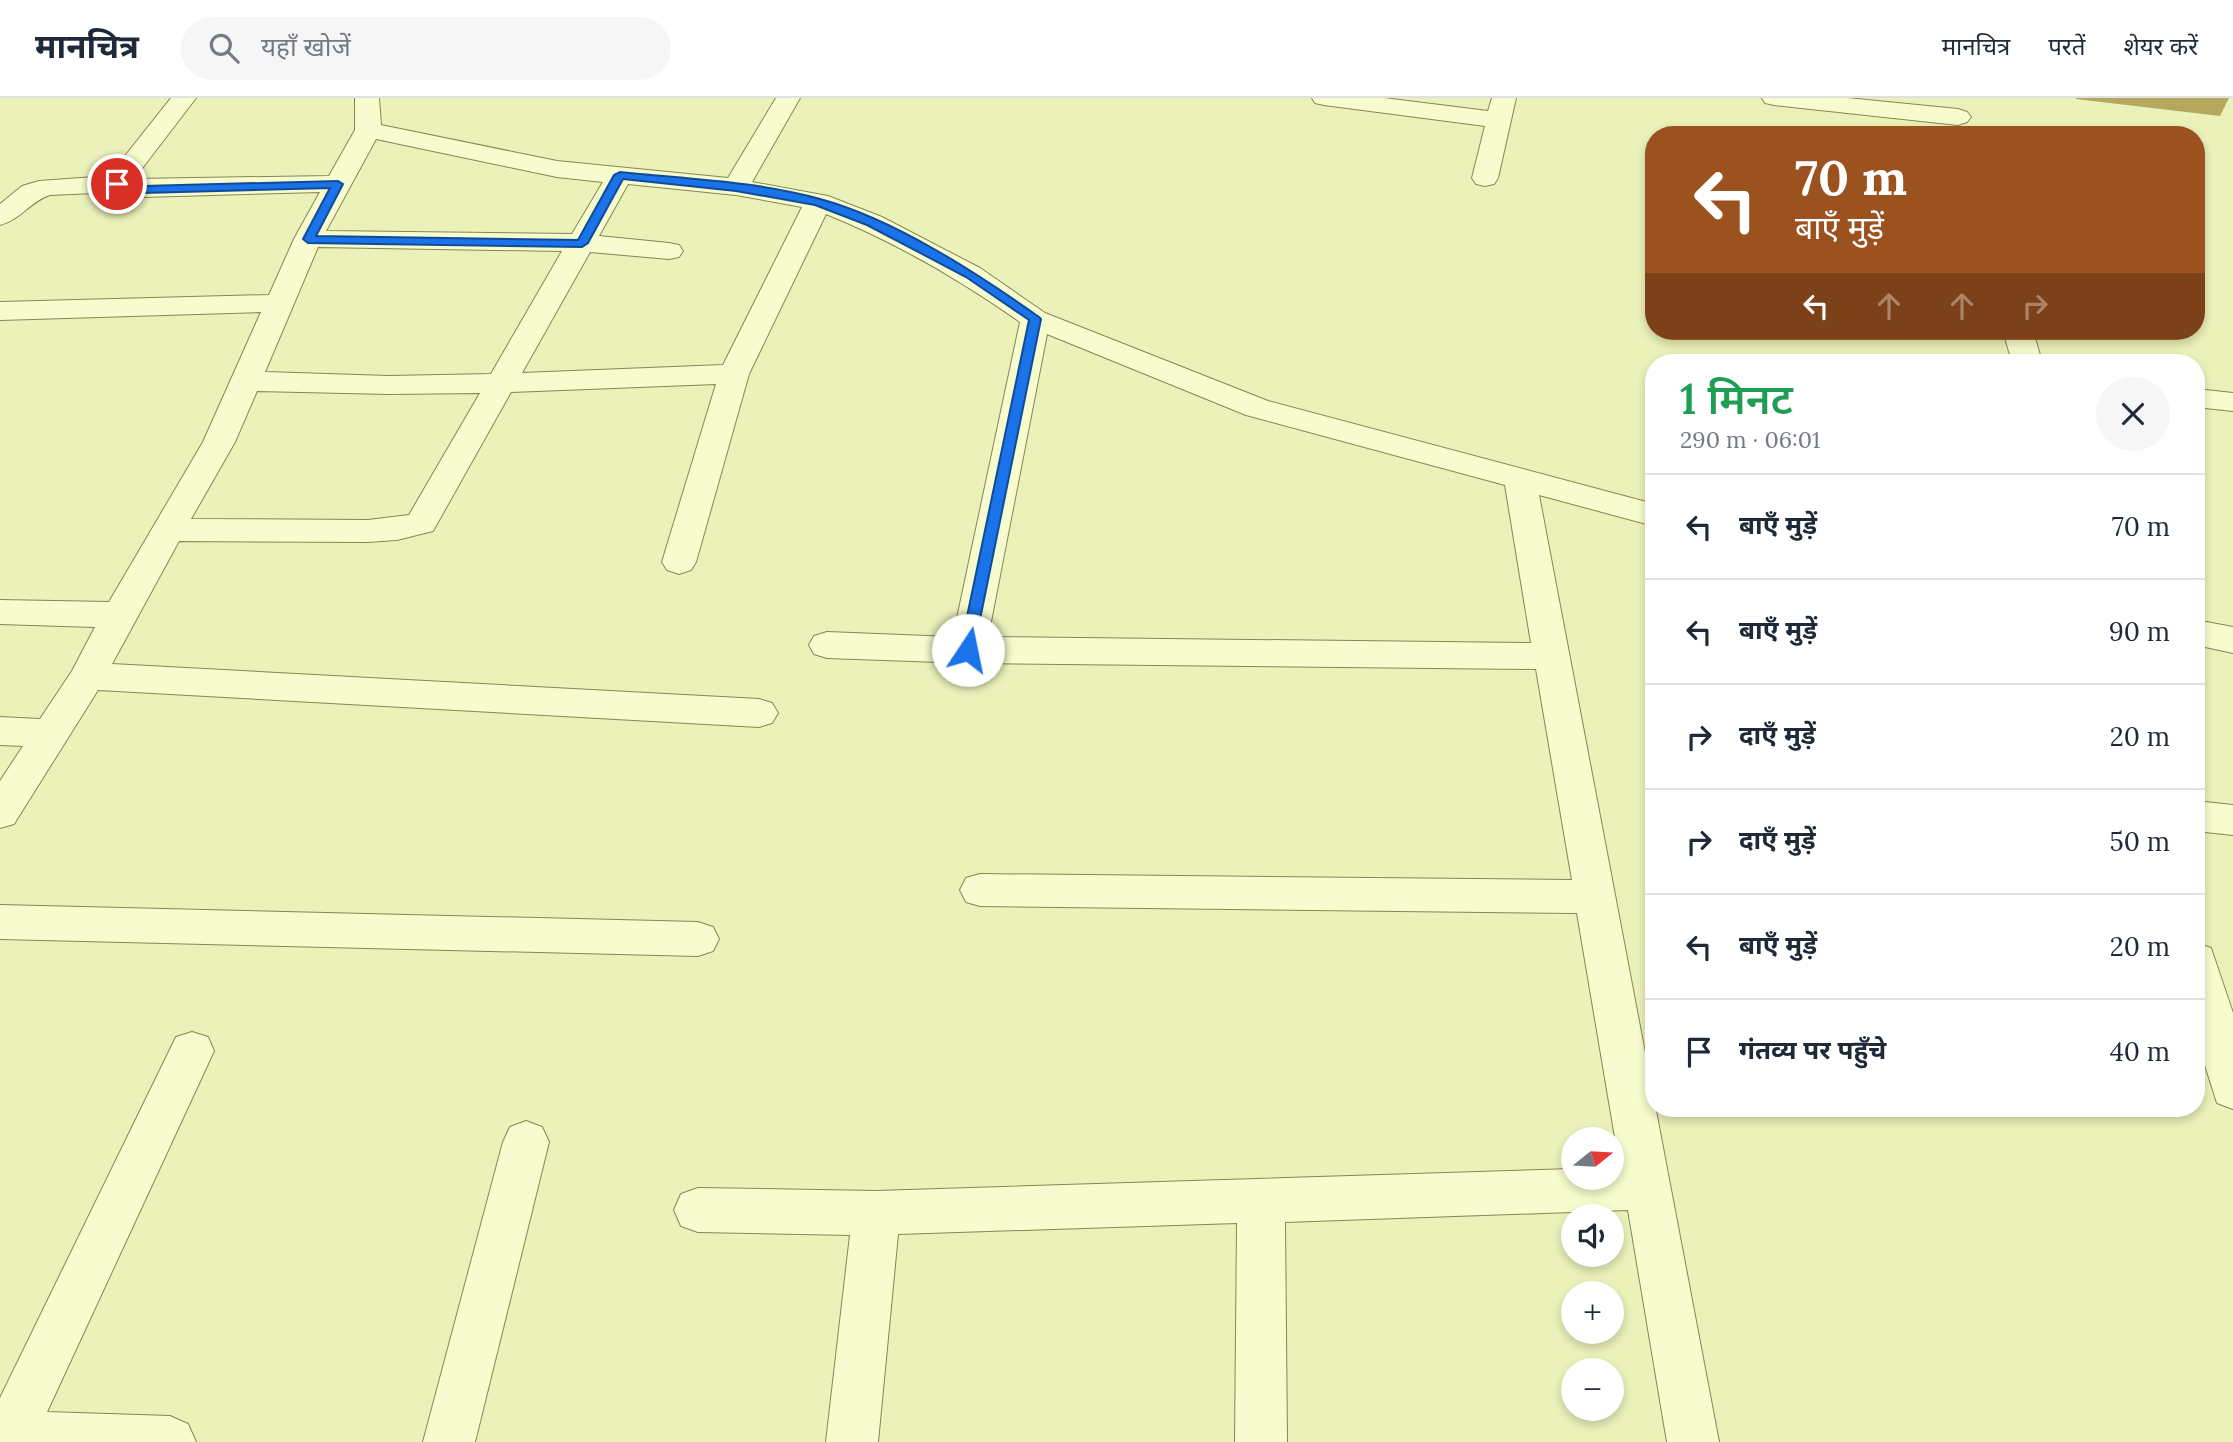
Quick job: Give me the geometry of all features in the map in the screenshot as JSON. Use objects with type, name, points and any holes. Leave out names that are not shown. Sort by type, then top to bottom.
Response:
[{"type":"street","points":[[117,184],[184,98]]},
{"type":"street","points":[[0,813],[88,676],[118,615],[219,442],[308,239],[368,130],[367,98]]},
{"type":"street","points":[[736,187],[788,98]]},
{"type":"street","points":[[1324,98],[1502,109],[1485,178]]},
{"type":"street","points":[[1774,98],[1958,116]]},
{"type":"street","points":[[368,130],[557,169],[736,187],[818,202],[872,223],[970,274],[1035,319],[1257,408],[1645,513]]},
{"type":"street","points":[[169,530],[368,531],[397,529],[421,523],[620,175]]},
{"type":"street","points":[[0,217],[32,192],[48,187],[117,184],[143,189],[338,184]]},
{"type":"street","points":[[679,562],[734,374],[818,202]]},
{"type":"street","points":[[308,239],[582,243],[669,251]]},
{"type":"street","points":[[0,311],[279,303]]},
{"type":"street","points":[[968,650],[1035,319]]},
{"type":"street","points":[[247,381],[502,383],[734,374]]},
{"type":"street","points":[[2205,399],[2233,402]]},
{"type":"street","points":[[1520,479],[1693,1442]]},
{"type":"street","points":[[0,612],[118,615]]},
{"type":"street","points":[[2205,634],[2233,640]]},
{"type":"street","points":[[827,645],[968,650],[1552,656]]},
{"type":"street","points":[[88,676],[759,713]]},
{"type":"street","points":[[0,731],[50,734]]},
{"type":"street","points":[[2205,817],[2233,820]]},
{"type":"street","points":[[980,890],[1593,897]]},
{"type":"street","points":[[0,922],[698,939]]},
{"type":"street","points":[[2205,997],[2221,1062]]},
{"type":"street","points":[[170,1442],[5,1439],[192,1051]]},
{"type":"street","points":[[449,1442],[526,1142]]},
{"type":"street","points":[[698,1210],[876,1213],[1647,1188]]},
{"type":"street","points":[[1261,1200],[1261,1442]]},
{"type":"street","points":[[852,1442],[876,1213]]},
{"type":"route","points":[[117,184],[143,189],[338,184],[308,239],[582,243],[620,175],[736,187],[818,202],[872,223],[970,274],[1035,319],[968,650]]}]
